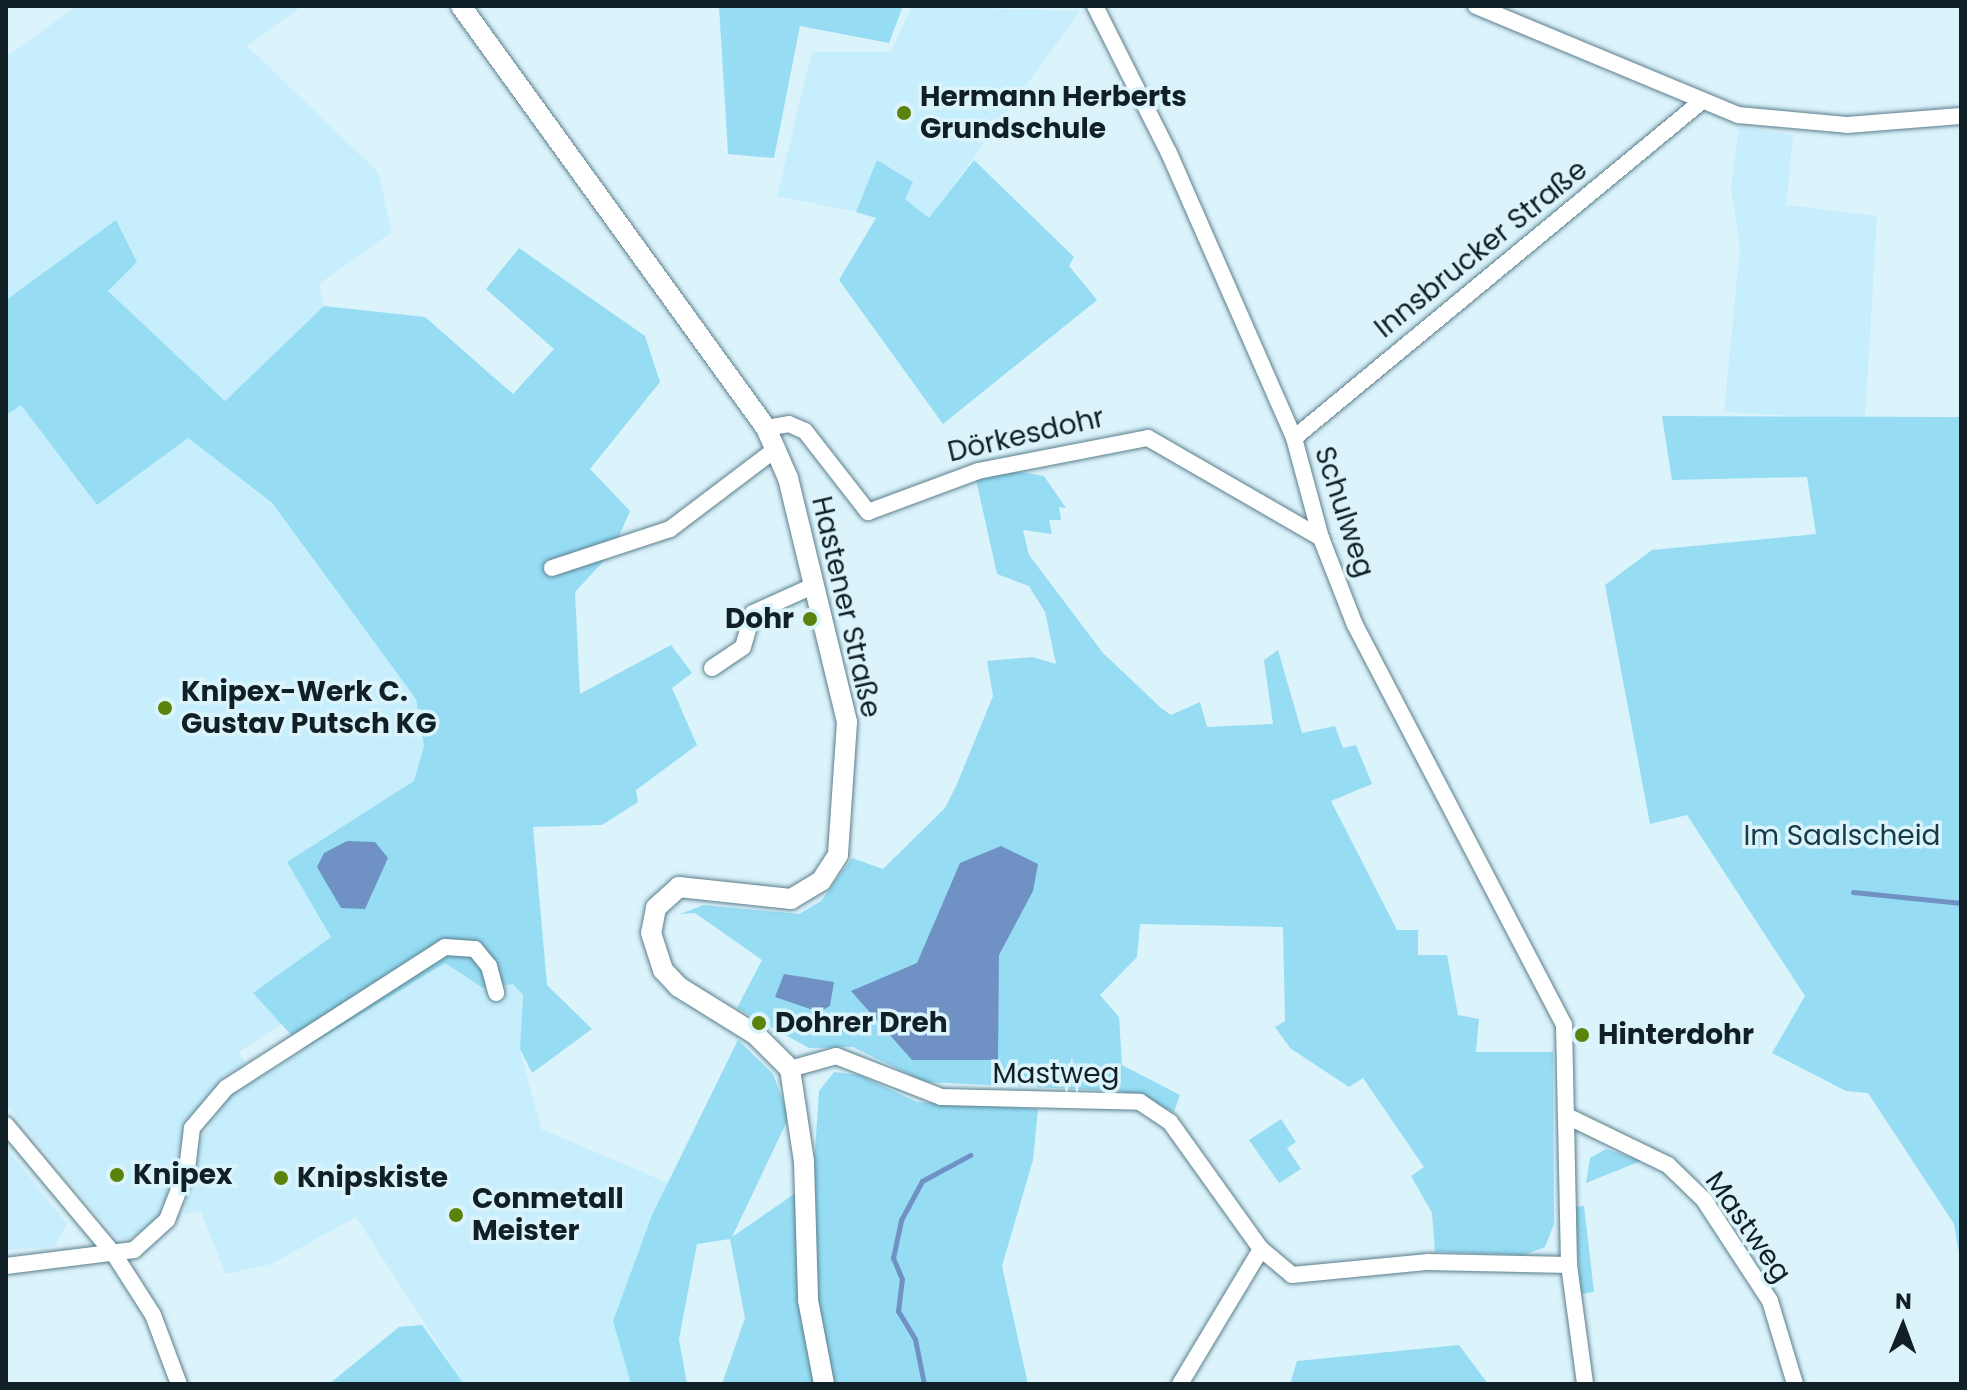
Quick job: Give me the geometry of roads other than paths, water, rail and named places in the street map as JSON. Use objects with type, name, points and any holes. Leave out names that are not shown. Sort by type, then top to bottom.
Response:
[{"type":"main road","name":"Hastener Straße","points":[[461,6],[766,428],[777,448],[815,585],[847,722],[838,855],[821,881],[791,899],[679,887],[656,908],[651,933],[663,970],[679,987],[756,1035],[790,1069]]},
{"type":"main road","points":[[790,1069],[804,1162],[808,1300],[824,1384]]},
{"type":"street","name":"Schulweg","points":[[1095,6],[1169,153],[1294,438],[1321,538],[1355,625],[1564,1025],[1569,1117]]},
{"type":"street","points":[[1476,6],[1738,115],[1847,125],[1961,116]]},
{"type":"street","name":"Innsbrucker Straße","points":[[1294,438],[1702,101]]},
{"type":"street","name":"Dörkesdohr","points":[[766,428],[789,424],[805,431],[868,512],[978,471],[1148,438],[1321,538]]},
{"type":"street","points":[[552,568],[670,529],[777,448]]},
{"type":"street","points":[[712,668],[743,647],[753,613],[815,585]]},
{"type":"street","points":[[6,1266],[134,1250],[167,1220],[187,1169],[192,1128],[237,1078],[445,947],[475,949],[489,966],[496,993]]},
{"type":"street","name":"Mastweg","points":[[790,1069],[836,1056],[941,1097],[1140,1102],[1170,1122],[1261,1249],[1292,1275],[1428,1262],[1569,1265]]},
{"type":"street","points":[[1569,1117],[1569,1265],[1585,1384]]},
{"type":"street","name":"Mastweg","points":[[1569,1117],[1668,1165],[1704,1200],[1770,1301],[1795,1384]]},
{"type":"street","points":[[6,1125],[114,1254],[153,1315],[179,1384]]},
{"type":"street","points":[[1180,1384],[1261,1249]]},
{"type":"waterway","points":[[1853,892],[1961,903]]},
{"type":"waterway","points":[[924,1384],[915,1339],[898,1311],[902,1279],[893,1258],[901,1220],[922,1181],[970,1155]]},
{"type":"place","name":"Hermann Herberts Grundschule","points":[[904,113]]},
{"type":"place","name":"Dohr","points":[[810,619]]},
{"type":"place","name":"Knipex-Werk C. Gustav Putsch KG","points":[[165,708]]},
{"type":"place","name":"Dohrer Dreh","points":[[759,1023]]},
{"type":"place","name":"Hinterdohr","points":[[1582,1035]]},
{"type":"place","name":"Knipex","points":[[117,1175]]},
{"type":"place","name":"Knipskiste","points":[[281,1178]]},
{"type":"place","name":"Conmetall Meister","points":[[456,1215]]},
{"type":"park label","name":"Im Saalscheid","points":[[1842,836]]}]
